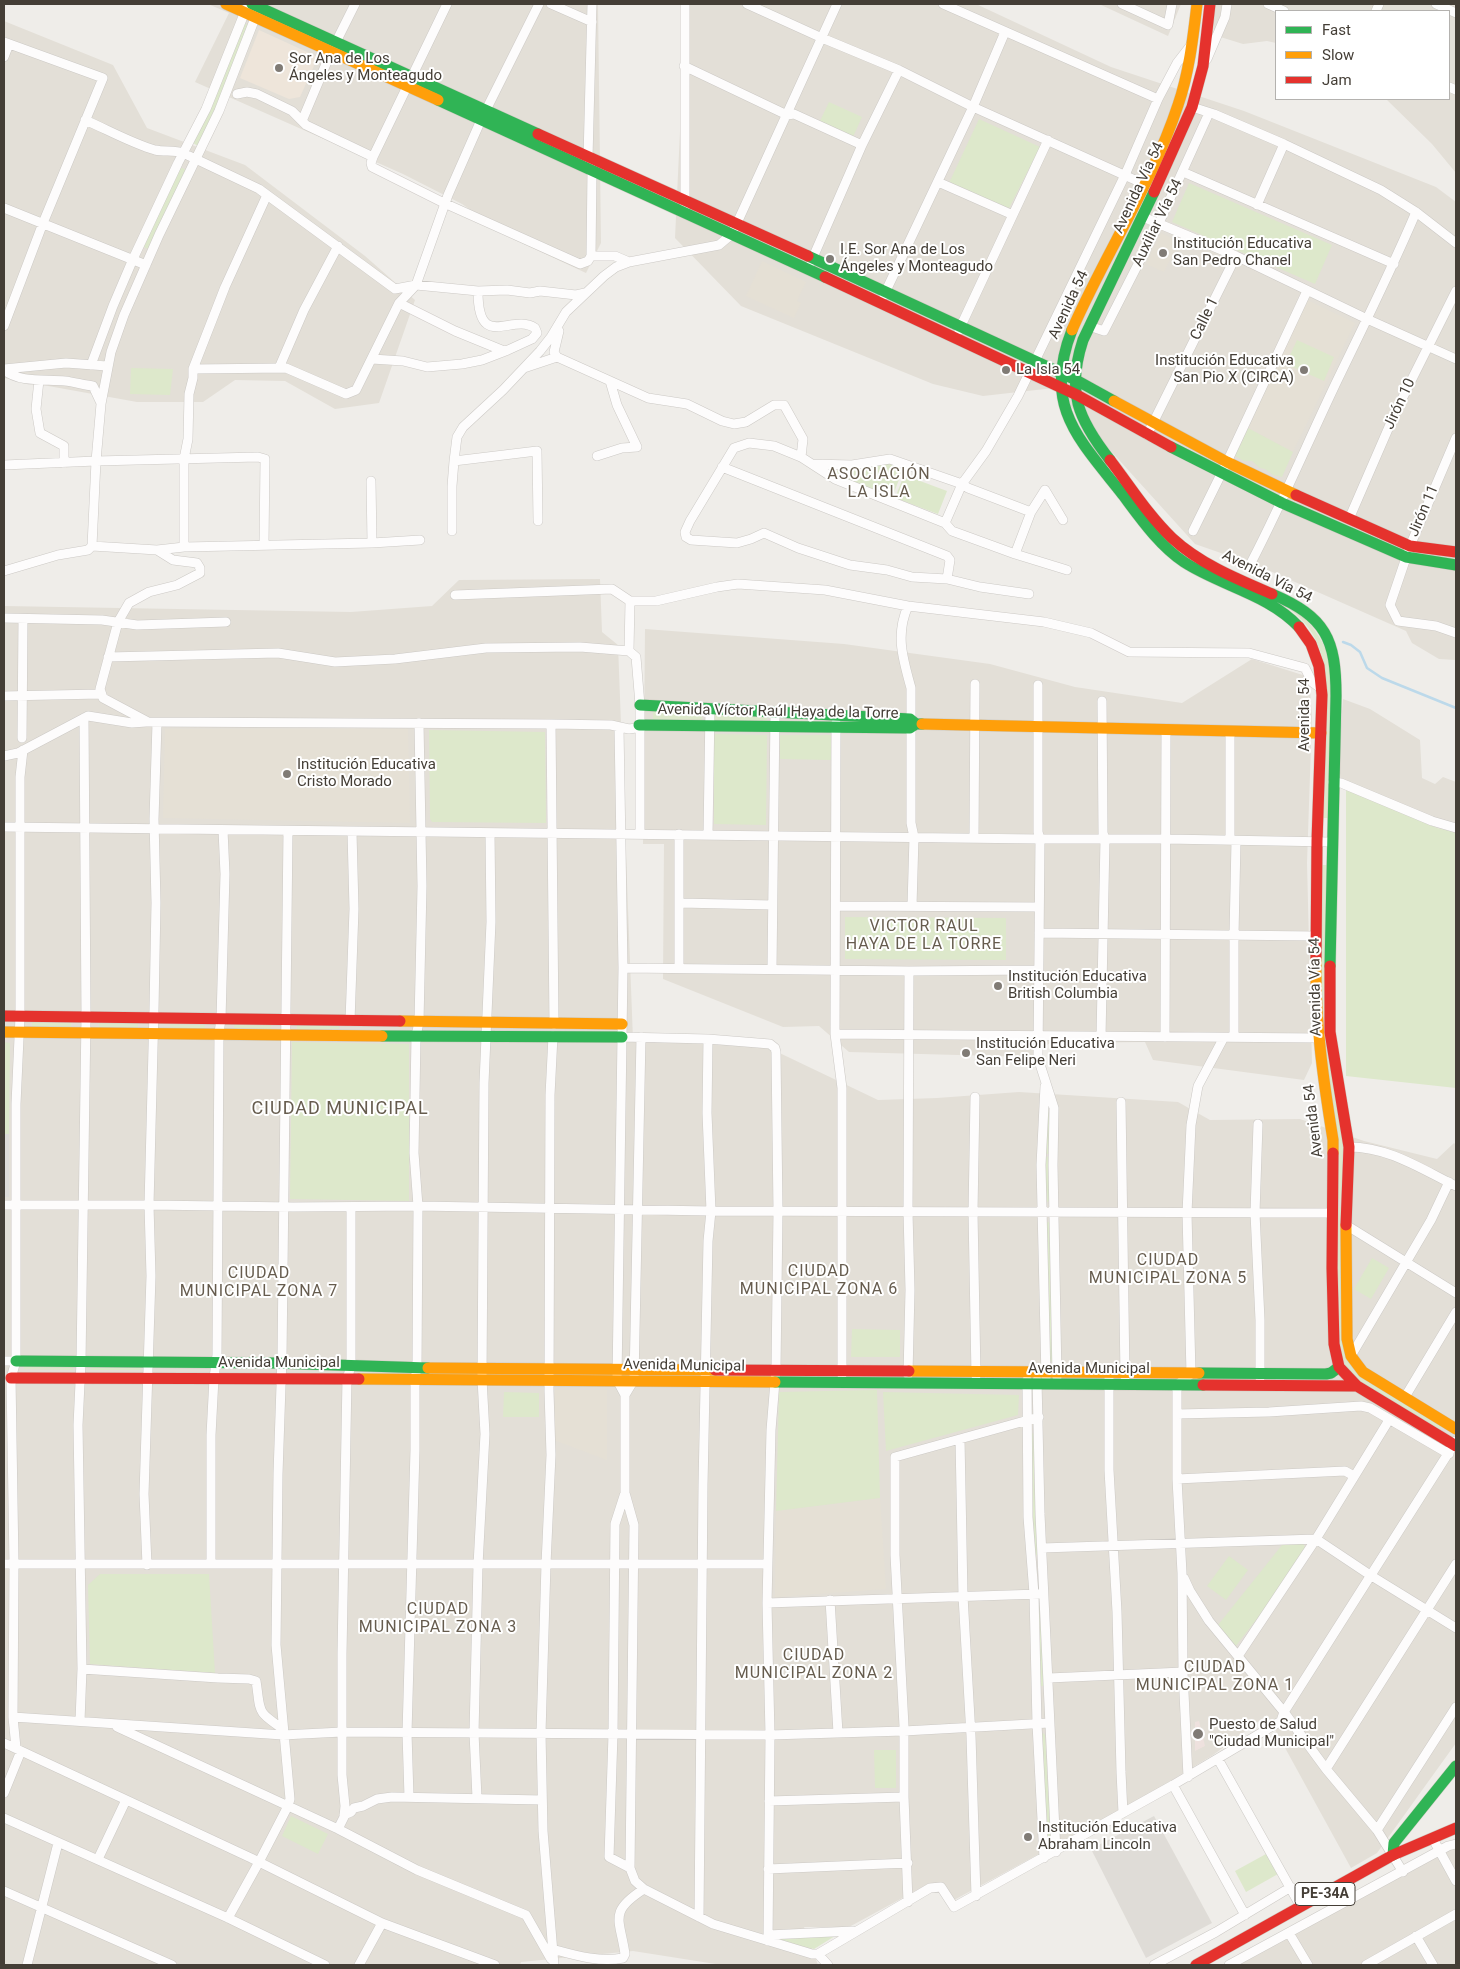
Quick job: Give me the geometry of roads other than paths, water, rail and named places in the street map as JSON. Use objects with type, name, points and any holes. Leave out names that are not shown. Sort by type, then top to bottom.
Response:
[{"type":"main road","points":[[226,4],[254,8],[334,47],[484,115],[686,200],[734,229]]},
{"type":"main road","name":"Avenida 54","points":[[1197,4],[1189,67],[1181,97],[1144,184],[1079,315],[1063,357],[1062,388],[1067,414],[1074,429],[1153,534],[1183,562],[1279,609],[1298,624],[1306,634],[1314,650],[1320,671],[1322,689],[1317,841],[1315,1002],[1318,1038],[1333,1140],[1333,1326],[1334,1344],[1339,1367]]},
{"type":"main road","name":"Avenida Vía 54","points":[[1210,4],[1204,66],[1192,107],[1143,217],[1078,352],[1077,396],[1082,420],[1093,438],[1160,525],[1180,546],[1209,564],[1302,608],[1324,630],[1331,645],[1336,663],[1329,1000],[1330,1032],[1349,1147],[1346,1225],[1346,1331],[1350,1356]]},
{"type":"main road","points":[[484,115],[592,171],[684,212],[734,229],[810,264],[881,303],[1030,372],[1147,435],[1282,502],[1406,557],[1456,565]]},
{"type":"main road","points":[[810,264],[886,292],[1034,360],[1076,380],[1227,462],[1410,546],[1456,552]]},
{"type":"main road","points":[[1034,360],[1050,362],[1063,357]]},
{"type":"main road","points":[[1344,530],[1350,519]]},
{"type":"main road","name":"Avenida Víctor Raúl Haya de la Torre","points":[[640,704],[836,715],[912,724]]},
{"type":"main road","points":[[912,724],[1321,733]]},
{"type":"main road","name":"Avenida Víctor Raúl Haya de la Torre","points":[[639,725],[836,728],[912,724]]},
{"type":"main road","points":[[4,1016],[622,1024]]},
{"type":"main road","points":[[4,1032],[622,1037]]},
{"type":"main road","points":[[1350,1356],[1363,1372],[1456,1429]]},
{"type":"main road","name":"Avenida Municipal","points":[[10,1361],[282,1363],[416,1373],[482,1374],[549,1374],[634,1368],[775,1382],[842,1382],[908,1377],[1125,1379],[1191,1374],[1356,1386]]},
{"type":"main road","points":[[1339,1367],[1356,1386],[1454,1446]]},
{"type":"main road","name":"Avenida Municipal","points":[[1125,1379],[1177,1385],[1326,1374],[1339,1367]]},
{"type":"main road","name":"Avenida Municipal","points":[[549,1374],[634,1380],[776,1370],[842,1369],[908,1377]]},
{"type":"main road","name":"Avenida Municipal","points":[[8,1378],[347,1378],[416,1373]]},
{"type":"main road","points":[[1393,1855],[1394,1842],[1456,1766]]},
{"type":"main road","name":"PE-34A","points":[[1196,1965],[1393,1855],[1456,1828]]},
{"type":"street","points":[[302,121],[355,4]]},
{"type":"street","points":[[447,4],[373,157],[371,163],[374,169],[444,203],[580,264],[588,261],[591,256],[592,171],[588,158],[592,4]]},
{"type":"street","points":[[193,369],[286,368],[346,394],[356,390],[400,303],[416,285],[444,203],[484,115],[539,4]]},
{"type":"street","points":[[551,4],[592,22]]},
{"type":"street","points":[[684,212],[686,200],[684,66],[686,4]]},
{"type":"street","points":[[747,4],[899,70],[973,107],[1144,184]]},
{"type":"street","points":[[801,457],[803,439],[784,405],[774,405],[746,422],[734,424],[722,421],[687,404],[648,398],[557,357],[554,347],[566,312],[616,267],[629,262],[719,245],[734,229],[837,4]]},
{"type":"street","points":[[943,4],[1158,99]]},
{"type":"street","points":[[1122,4],[1168,25],[1172,4]]},
{"type":"street","points":[[1204,66],[1225,17],[1227,4]]},
{"type":"street","points":[[1268,4],[1282,10]]},
{"type":"street","points":[[1436,4],[1449,10]]},
{"type":"street","points":[[91,365],[112,306],[133,259],[254,8]]},
{"type":"street","points":[[4,571],[88,550],[92,546],[96,461],[107,366],[124,314],[219,111],[254,8]]},
{"type":"street","points":[[881,303],[973,107],[1005,32]]},
{"type":"street","points":[[4,57],[6,43],[103,78],[43,223],[4,326]]},
{"type":"street","points":[[945,523],[962,484],[996,435],[1030,372],[1034,360],[1125,175],[1158,99],[1177,63],[1193,43]]},
{"type":"street","points":[[684,66],[786,115],[794,114],[862,145]]},
{"type":"street","points":[[810,264],[862,145],[899,70]]},
{"type":"street","points":[[237,94],[247,92],[257,94],[292,112],[306,125],[373,157]]},
{"type":"street","points":[[1192,107],[1214,114],[1284,144],[1381,190],[1416,212],[1456,243]]},
{"type":"street","name":"Auxiliar Vía 54","points":[[1090,326],[1104,331],[1159,223],[1209,113]]},
{"type":"street","points":[[85,120],[155,150],[168,152],[175,150],[183,153],[259,189],[395,289],[416,285],[478,291],[507,290],[530,293],[540,291],[576,295],[585,293]]},
{"type":"street","points":[[956,337],[1048,140]]},
{"type":"street","points":[[1257,205],[1284,144]]},
{"type":"street","points":[[1183,172],[1394,264]]},
{"type":"street","points":[[938,182],[1013,215]]},
{"type":"street","points":[[184,548],[184,459],[188,439],[189,394],[193,369],[225,287],[267,195]]},
{"type":"street","points":[[4,208],[146,265]]},
{"type":"street","points":[[1252,562],[1282,502],[1334,386],[1394,264],[1416,212]]},
{"type":"street","points":[[1143,217],[1236,256],[1307,291],[1456,359]]},
{"type":"street","points":[[279,368],[304,310],[338,246]]},
{"type":"street","points":[[591,256],[615,256],[629,262]]},
{"type":"street","name":"Calle 1","points":[[1147,435],[1236,256]]},
{"type":"street","points":[[372,358],[403,361],[427,367],[443,366],[482,360],[532,339],[536,333],[536,328],[531,325],[502,327],[490,325],[483,320],[478,310],[478,291]]},
{"type":"street","points":[[1193,531],[1307,291]]},
{"type":"street","name":"Jirón 10","points":[[1350,519],[1395,413],[1456,291]]},
{"type":"street","points":[[400,303],[455,331],[504,351]]},
{"type":"street","points":[[452,531],[454,460],[458,437],[463,427],[524,368],[551,338],[562,322]]},
{"type":"street","points":[[524,368],[557,357]]},
{"type":"street","points":[[4,369],[66,363],[107,366]]},
{"type":"street","points":[[4,369],[11,376],[66,381],[93,386],[102,404]]},
{"type":"street","points":[[39,380],[36,409],[40,433],[64,446],[64,463]]},
{"type":"street","points":[[597,456],[622,448],[638,447],[617,405],[610,381]]},
{"type":"street","name":"Jirón 11","points":[[1456,438],[1410,546],[1390,605],[1398,621],[1436,626],[1456,633]]},
{"type":"street","points":[[1029,594],[980,587],[947,579],[912,577],[887,570],[850,565],[798,548],[764,533],[737,543],[691,540],[686,537],[685,532],[734,448],[749,443],[774,446],[801,457],[835,479],[945,523],[952,531],[1067,570]]},
{"type":"street","points":[[454,460],[537,451],[538,521]]},
{"type":"street","points":[[4,465],[258,457],[265,459],[264,545]]},
{"type":"street","points":[[812,464],[852,465],[890,459],[962,484],[1031,512]]},
{"type":"street","points":[[722,467],[947,556],[950,560],[947,579]]},
{"type":"street","points":[[371,481],[372,543]]},
{"type":"street","points":[[1016,554],[1031,512],[1045,490],[1063,520]]},
{"type":"street","points":[[92,546],[157,550],[420,540]]},
{"type":"street","points":[[152,722],[108,702],[101,694],[101,682],[118,622],[129,603],[149,592],[177,586],[200,572],[197,563],[173,560],[157,550]]},
{"type":"street","points":[[455,595],[612,590],[630,601],[656,600],[738,584],[826,590],[908,606],[1044,622],[1091,633],[1129,652],[1249,652],[1305,668],[1312,682],[1322,689]]},
{"type":"street","points":[[629,651],[630,601]]},
{"type":"street","points":[[908,606],[900,628],[911,688],[911,823],[914,837],[912,906]]},
{"type":"street","points":[[4,618],[118,622],[137,625],[226,622]]},
{"type":"street","points":[[22,738],[24,697],[23,619]]},
{"type":"street","points":[[108,657],[278,653],[335,662],[395,659],[486,648],[580,647],[629,651],[636,657],[640,704],[640,834]]},
{"type":"street","points":[[974,838],[975,684]]},
{"type":"street","points":[[1038,685],[1038,832],[1040,839],[1038,1058],[1054,1108],[1053,1165],[1055,1212],[1039,1417],[1042,1548],[1056,1852]]},
{"type":"street","points":[[4,696],[101,694]]},
{"type":"street","points":[[1101,1037],[1105,839],[1101,738],[1102,701]]},
{"type":"street","points":[[708,835],[710,708]]},
{"type":"street","points":[[772,968],[772,836],[775,712]]},
{"type":"street","points":[[836,715],[835,1034],[842,1088],[842,1382]]},
{"type":"street","points":[[4,756],[23,750],[84,718],[94,716],[132,723],[551,724],[611,725],[629,729],[636,728],[639,725]]},
{"type":"street","points":[[80,1721],[82,1669],[78,1425],[82,1362],[82,1205],[86,1017],[84,718]]},
{"type":"street","points":[[147,1565],[144,1494],[151,1276],[149,1205],[156,903],[152,722]]},
{"type":"street","points":[[409,1797],[407,1733],[415,1450],[418,1206],[414,1153],[416,1036],[419,1022],[422,886],[419,723]]},
{"type":"street","points":[[551,724],[554,1024]]},
{"type":"street","points":[[619,727],[622,1037],[617,1380],[625,1395],[625,1493],[634,1525],[630,1868],[636,1881],[644,1890],[713,1924],[768,1938],[812,1954],[818,1954],[930,1888],[941,1887],[954,1907],[976,1896],[1188,1777],[1281,1721],[1284,1712],[1370,1575],[1454,1446],[1389,1420],[1370,1408],[1361,1406],[1269,1412],[1177,1414]]},
{"type":"street","points":[[1165,1037],[1166,730]]},
{"type":"street","points":[[1230,731],[1233,840],[1234,1037]]},
{"type":"street","points":[[4,1793],[19,1749],[13,1717],[14,1564],[8,1378],[17,1206],[16,1104],[20,1016],[20,777],[23,750]]},
{"type":"street","points":[[1333,782],[1341,783],[1432,821],[1456,828]]},
{"type":"street","points":[[4,827],[1332,842]]},
{"type":"street","points":[[211,1564],[211,1435],[214,1378],[217,1363],[218,1033],[222,1019],[225,874],[223,830]]},
{"type":"street","points":[[228,1918],[259,1862],[290,1799],[276,1646],[287,1035],[288,831]]},
{"type":"street","points":[[350,1021],[354,909],[352,832]]},
{"type":"street","points":[[477,1798],[474,1733],[478,1565],[485,1434],[482,1374],[483,1208],[485,1036],[491,922],[490,833]]},
{"type":"street","points":[[679,834],[679,968]]},
{"type":"street","points":[[680,903],[772,905]]},
{"type":"street","points":[[836,906],[1039,907]]},
{"type":"street","points":[[1039,933],[1315,936]]},
{"type":"street","points":[[622,968],[772,968],[909,971],[1038,970]]},
{"type":"street","points":[[908,1377],[910,1290],[908,1212],[909,971]]},
{"type":"street","points":[[835,1034],[1223,1039],[1234,1037],[1318,1038]]},
{"type":"street","points":[[553,1036],[550,1095],[550,1455],[541,1733],[542,1800],[554,1964]]},
{"type":"street","points":[[622,1037],[708,1039],[770,1044],[775,1048],[778,1210],[776,1370],[771,1430],[767,1564],[770,1735],[768,1938]]},
{"type":"street","points":[[625,1395],[634,1380],[640,1037]]},
{"type":"street","points":[[699,1918],[704,1433],[708,1241],[711,1211],[707,1113],[708,1039]]},
{"type":"street","points":[[1188,1777],[1183,1672],[1177,1385],[1191,1374],[1187,1213],[1191,1125],[1198,1086],[1223,1039]]},
{"type":"street","points":[[1044,1858],[1037,1724],[1034,1594],[1028,1518],[1028,1420],[1042,1378],[1041,1165],[1045,1081]]},
{"type":"street","points":[[974,1097],[972,1212],[976,1378]]},
{"type":"street","points":[[1121,1102],[1125,1379]]},
{"type":"street","points":[[1258,1124],[1255,1212],[1260,1320],[1260,1380]]},
{"type":"street","points":[[1349,1147],[1364,1147],[1394,1155],[1452,1184],[1350,1356]]},
{"type":"street","points":[[4,1205],[351,1208],[418,1206],[711,1211],[1255,1212],[1332,1214]]},
{"type":"street","points":[[338,1829],[344,1815],[342,1732],[343,1563],[347,1378],[351,1367],[351,1208]]},
{"type":"street","points":[[1346,1225],[1456,1293]]},
{"type":"street","points":[[1405,1397],[1456,1312]]},
{"type":"street","points":[[1109,1379],[1109,1470],[1119,1676],[1123,1813]]},
{"type":"street","points":[[908,1902],[904,1797],[904,1731],[894,1531],[896,1508],[895,1457],[1039,1417]]},
{"type":"street","points":[[1238,1656],[1316,1539],[1389,1420]]},
{"type":"street","points":[[960,1439],[963,1596],[976,1896]]},
{"type":"street","points":[[1178,1479],[1345,1471],[1354,1476]]},
{"type":"street","points":[[625,1493],[615,1524],[613,1734],[609,1857],[630,1868]]},
{"type":"street","points":[[1042,1548],[1316,1539],[1456,1628]]},
{"type":"street","points":[[4,1564],[767,1564]]},
{"type":"street","points":[[1326,1769],[1456,1564]]},
{"type":"street","points":[[1182,1573],[1198,1605],[1376,1830],[1403,1872]]},
{"type":"street","points":[[767,1603],[1045,1593]]},
{"type":"street","points":[[830,1600],[838,1733]]},
{"type":"street","points":[[82,1669],[249,1679],[256,1681],[258,1705],[261,1713],[283,1732]]},
{"type":"street","points":[[1049,1678],[1183,1672]]},
{"type":"street","points":[[1376,1830],[1456,1706]]},
{"type":"street","points":[[13,1717],[110,1724],[283,1732],[407,1733],[770,1735],[904,1731],[1050,1723]]},
{"type":"street","points":[[110,1724],[338,1829],[417,1870],[526,1915],[554,1964]]},
{"type":"street","points":[[4,1743],[259,1862],[382,1923],[495,1965]]},
{"type":"street","points":[[1218,1759],[1301,1907]]},
{"type":"street","points":[[1173,1785],[1245,1915]]},
{"type":"street","points":[[344,1815],[351,1812],[354,1808],[377,1799],[409,1797],[519,1801],[542,1800]]},
{"type":"street","points":[[770,1801],[904,1797]]},
{"type":"street","points":[[98,1859],[126,1800]]},
{"type":"street","points":[[4,1818],[228,1918],[325,1965]]},
{"type":"street","points":[[1433,1839],[1456,1881]]},
{"type":"street","points":[[27,1965],[58,1843]]},
{"type":"street","points":[[1229,1965],[1456,1844]]},
{"type":"street","points":[[768,1869],[908,1863]]},
{"type":"street","points":[[1154,1965],[1245,1915],[1291,1887]]},
{"type":"street","points":[[552,1949],[608,1959],[623,1958],[625,1954],[620,1936],[619,1915],[621,1906],[644,1890]]},
{"type":"street","points":[[4,1891],[172,1965]]},
{"type":"street","points":[[1366,1965],[1456,1914]]},
{"type":"street","points":[[359,1965],[382,1923]]},
{"type":"street","points":[[768,1938],[856,1931]]},
{"type":"street","points":[[1289,1933],[1308,1965]]},
{"type":"street","points":[[1416,1936],[1433,1965]]},
{"type":"street","points":[[818,1954],[828,1965]]},
{"type":"waterway","points":[[1343,642],[1360,652],[1367,668],[1382,678],[1456,708]]},
{"type":"place","name":"Sor Ana de Los Ángeles y Monteagudo","points":[[279,68]]},
{"type":"place","name":"Institución Educativa San Pedro Chanel","points":[[1163,253]]},
{"type":"place","name":"I.E. Sor Ana de Los Ángeles y Monteagudo","points":[[830,259]]},
{"type":"place","name":"La Isla 54","points":[[1006,370]]},
{"type":"place","name":"Institución Educativa San Pio X (CIRCA)","points":[[1304,370]]},
{"type":"place","name":"Institución Educativa Cristo Morado","points":[[287,774]]},
{"type":"place","name":"Institución Educativa British Columbia","points":[[998,986]]},
{"type":"place","name":"Institución Educativa San Felipe Neri","points":[[966,1053]]},
{"type":"place","name":"Puesto de Salud \"Ciudad Municipal\"","points":[[1198,1734]]},
{"type":"place","name":"Institución Educativa Abraham Lincoln","points":[[1028,1837]]},
{"type":"district","name":"ASOCIACIÓN LA ISLA","points":[[879,484]]},
{"type":"district","name":"VICTOR RAUL HAYA DE LA TORRE","points":[[924,936]]},
{"type":"district","name":"CIUDAD MUNICIPAL","points":[[340,1109]]},
{"type":"district","name":"CIUDAD MUNICIPAL ZONA 5","points":[[1168,1270]]},
{"type":"district","name":"CIUDAD MUNICIPAL ZONA 6","points":[[819,1281]]},
{"type":"district","name":"CIUDAD MUNICIPAL ZONA 7","points":[[259,1283]]},
{"type":"district","name":"CIUDAD MUNICIPAL ZONA 3","points":[[438,1619]]},
{"type":"district","name":"CIUDAD MUNICIPAL ZONA 2","points":[[814,1665]]},
{"type":"district","name":"CIUDAD MUNICIPAL ZONA 1","points":[[1215,1677]]}]
